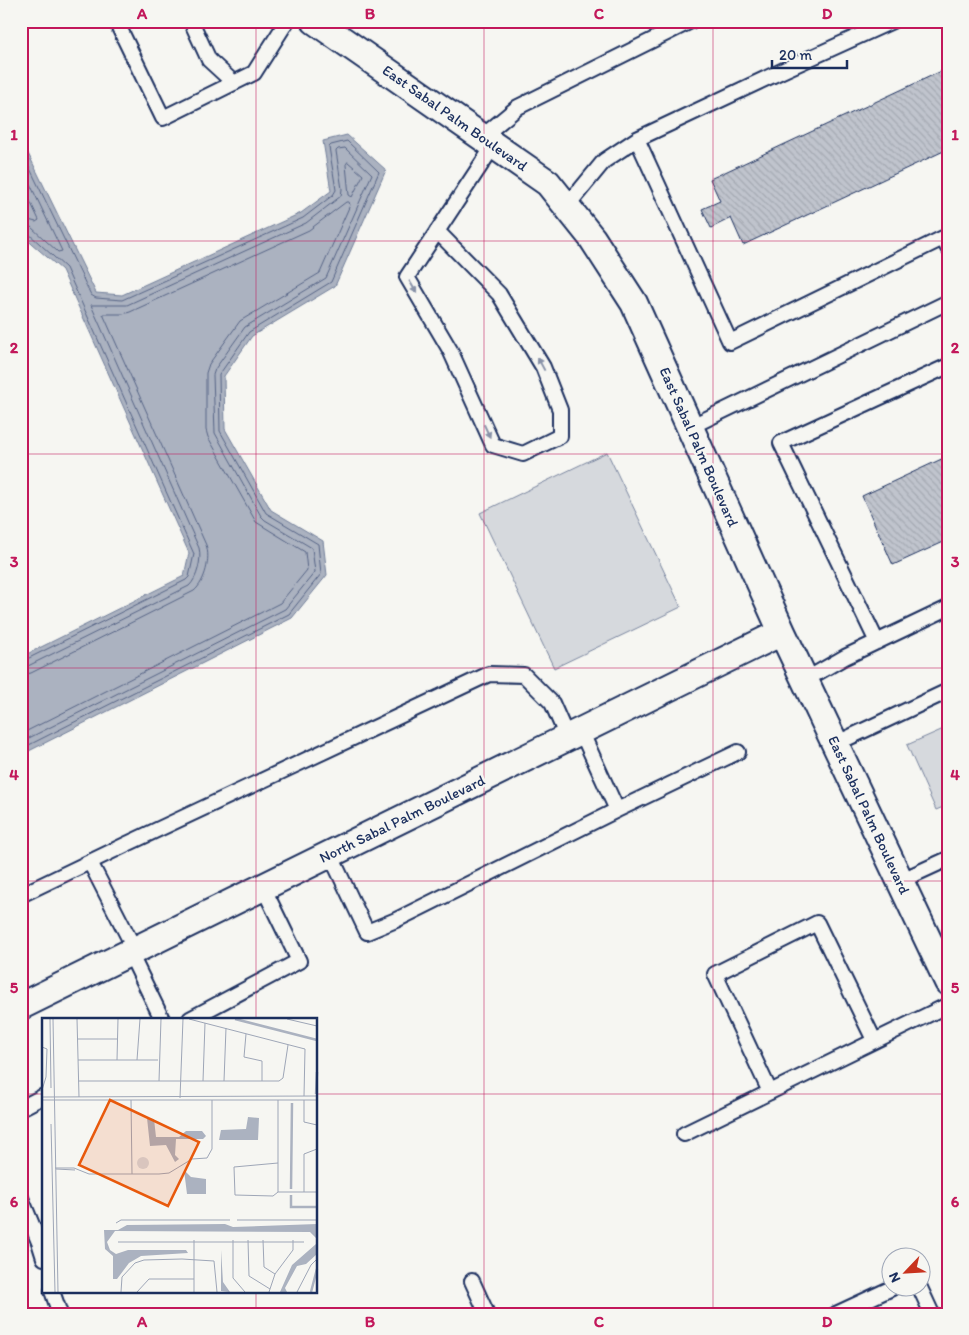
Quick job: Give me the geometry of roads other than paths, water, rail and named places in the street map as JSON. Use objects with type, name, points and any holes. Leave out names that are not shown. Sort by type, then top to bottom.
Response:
[{"type":"street","name":"East Sabal Palm Boulevard","points":[[315,21],[548,183],[592,238],[634,303],[782,632],[948,982]]},
{"type":"street","name":"North Sabal Palm Boulevard","points":[[21,1006],[782,632]]},
{"type":"lane","points":[[116,21],[162,118],[254,73],[287,21]]},
{"type":"lane","points":[[191,21],[209,60],[234,83]]},
{"type":"lane","points":[[437,231],[499,294],[543,367],[560,410],[560,436],[523,454],[493,445],[450,350],[407,276],[437,231],[488,141],[518,107],[690,21]]},
{"type":"lane","points":[[567,206],[604,161],[637,139],[892,21]]},
{"type":"lane","points":[[637,139],[730,342],[943,238],[948,248]]},
{"type":"lane","points":[[690,427],[948,302]]},
{"type":"lane","points":[[876,642],[781,443],[948,366]]},
{"type":"lane","points":[[805,680],[845,657],[948,608]]},
{"type":"lane","points":[[21,895],[489,674],[524,675],[552,703],[574,734],[617,810]]},
{"type":"lane","points":[[835,744],[948,692]]},
{"type":"lane","points":[[330,854],[367,932],[396,920],[738,752]]},
{"type":"lane","points":[[900,881],[948,859]]},
{"type":"lane","points":[[90,862],[162,1018]]},
{"type":"lane","points":[[192,1018],[299,961],[264,887]]},
{"type":"lane","points":[[770,1092],[715,974],[816,923],[874,1040]]},
{"type":"lane","points":[[684,1134],[948,1005]]},
{"type":"lane","points":[[21,1108],[42,1097]]},
{"type":"lane","points":[[21,1198],[42,1252]]},
{"type":"lane","points":[[472,1282],[487,1314]]},
{"type":"lane","points":[[52,1292],[60,1314]]},
{"type":"lane","points":[[836,1314],[882,1293]]},
{"type":"lane","points":[[925,1298],[932,1314]]},
{"type":"water","points":[[347,135],[386,170],[335,286],[252,336],[224,376],[225,429],[271,510],[323,541],[327,575],[292,618],[21,755],[21,657],[184,576],[189,553],[62,270],[21,236],[21,139],[96,293],[122,295],[301,213],[331,191],[323,141]]}]
